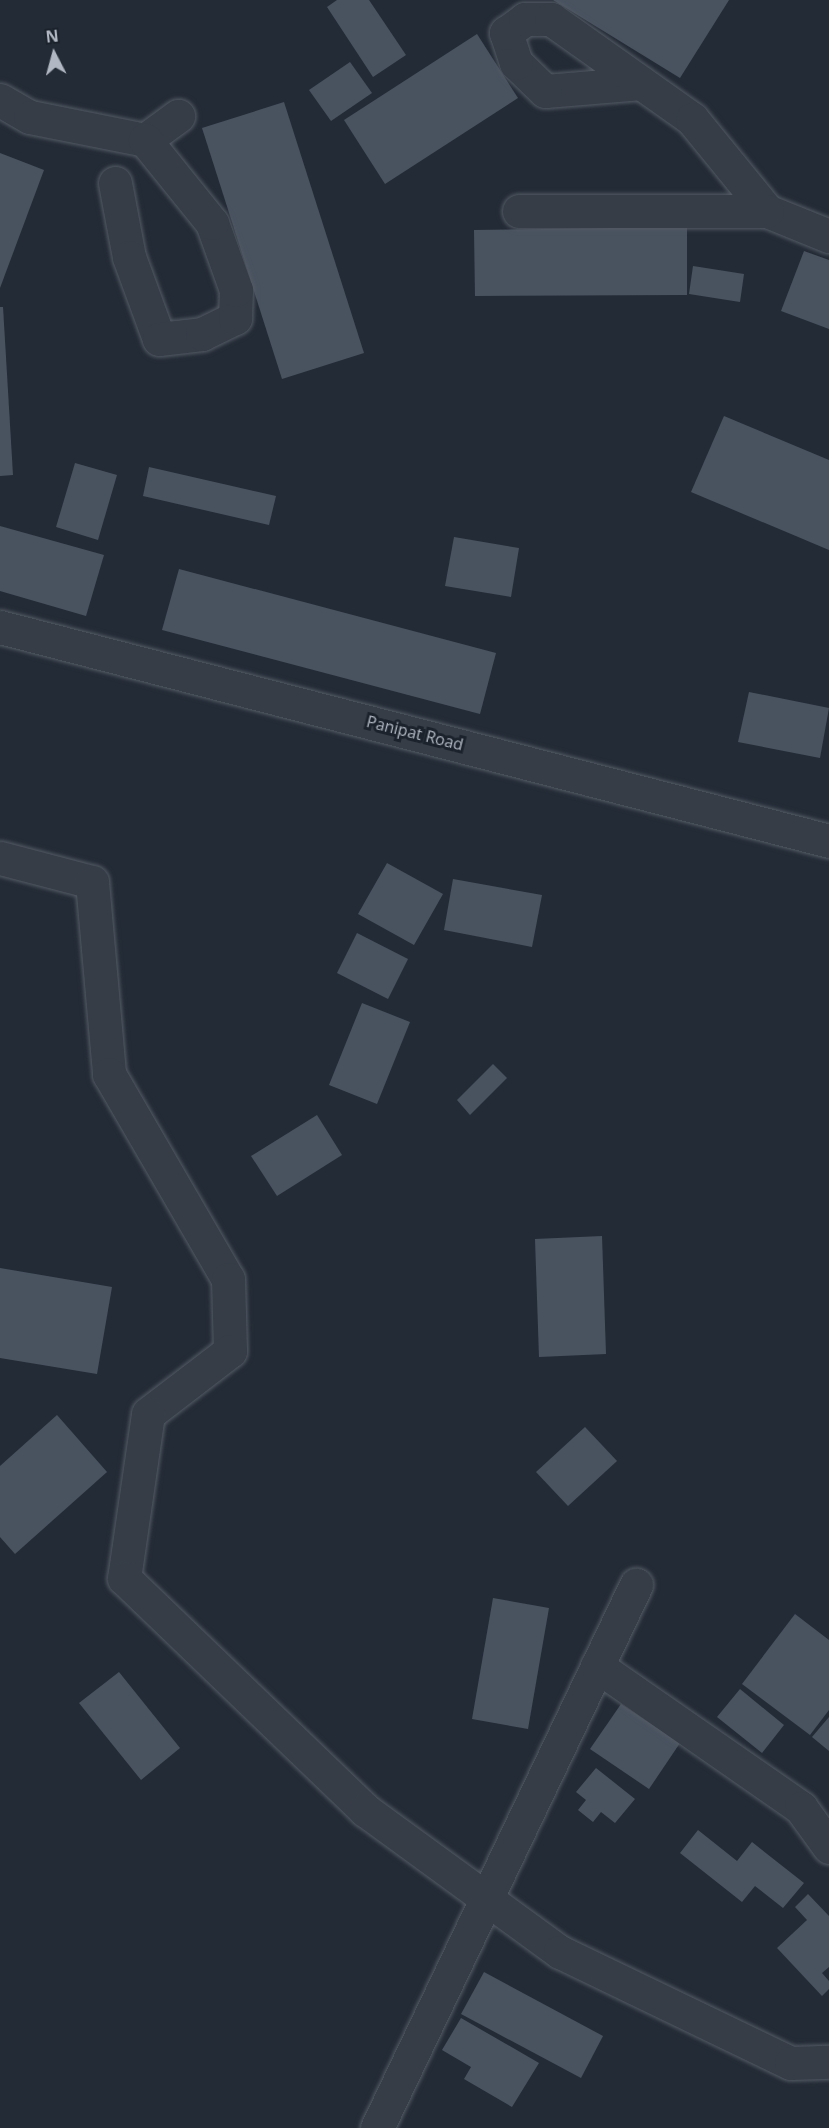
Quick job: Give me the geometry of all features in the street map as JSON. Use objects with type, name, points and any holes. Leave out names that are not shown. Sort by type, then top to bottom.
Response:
[{"type":"street","points":[[641,83],[692,119],[767,211]]},
{"type":"street","points":[[0,100],[30,117],[145,140],[212,223],[236,290],[236,318],[202,334],[159,339],[129,257],[115,183]]},
{"type":"street","points":[[145,140],[178,116]]},
{"type":"street","points":[[519,211],[767,211],[829,236]]},
{"type":"street","name":"Panipat Road","points":[[0,627],[829,841]]},
{"type":"street","points":[[0,858],[92,882],[110,1074],[228,1279],[230,1351],[148,1414],[124,1578],[365,1810],[560,1953],[791,2063],[829,2062]]},
{"type":"street","points":[[377,2128],[636,1585]]},
{"type":"street","points":[[597,1666],[801,1808],[829,1847]]},
{"type":"building","points":[[337,0],[369,0],[406,55],[373,77],[327,7]]},
{"type":"building","points":[[553,0],[729,0],[680,78]]},
{"type":"building","points":[[477,34],[518,98],[385,184],[344,120]]},
{"type":"building","points":[[350,62],[372,93],[331,121],[309,90]]},
{"type":"building","points":[[284,102],[364,353],[282,379],[202,128]]},
{"type":"building","points":[[0,153],[44,170],[0,288]]},
{"type":"building","points":[[687,227],[687,295],[475,296],[474,230]]},
{"type":"building","points":[[804,251],[829,260],[829,329],[781,311]]},
{"type":"building","points":[[693,266],[744,274],[740,302],[689,294]]},
{"type":"building","points":[[0,307],[3,307],[13,475],[0,476]]},
{"type":"building","points":[[724,416],[829,460],[829,550],[691,492]]},
{"type":"building","points":[[75,463],[117,475],[98,540],[56,527]]},
{"type":"building","points":[[149,467],[276,496],[269,525],[143,496]]},
{"type":"building","points":[[0,526],[104,555],[86,616],[0,591]]},
{"type":"building","points":[[454,537],[519,548],[511,597],[445,586]]},
{"type":"building","points":[[179,569],[496,653],[480,714],[162,630]]},
{"type":"building","points":[[749,692],[829,708],[820,758],[738,742]]},
{"type":"building","points":[[387,863],[443,894],[414,945],[358,914]]},
{"type":"building","points":[[453,879],[542,895],[532,947],[444,930]]},
{"type":"building","points":[[357,933],[408,959],[388,999],[337,973]]},
{"type":"building","points":[[362,1003],[410,1022],[377,1104],[329,1085]]},
{"type":"building","points":[[493,1064],[507,1078],[470,1115],[457,1100]]},
{"type":"building","points":[[317,1115],[342,1155],[277,1196],[251,1156]]},
{"type":"building","points":[[602,1236],[606,1354],[539,1357],[535,1239]]},
{"type":"building","points":[[0,1268],[112,1287],[97,1374],[0,1358]]},
{"type":"building","points":[[57,1415],[107,1472],[15,1554],[0,1537],[0,1466]]},
{"type":"building","points":[[585,1427],[617,1461],[568,1506],[536,1472]]},
{"type":"building","points":[[493,1598],[549,1608],[528,1729],[472,1719]]},
{"type":"building","points":[[795,1614],[829,1640],[829,1710],[810,1735],[742,1684]]},
{"type":"building","points":[[119,1672],[180,1748],[141,1780],[79,1703]]},
{"type":"building","points":[[740,1689],[784,1725],[762,1753],[717,1717]]},
{"type":"building","points":[[621,1704],[680,1743],[649,1789],[590,1749]]},
{"type":"building","points":[[829,1717],[829,1751],[812,1737]]},
{"type":"building","points":[[596,1768],[635,1799],[615,1823],[601,1812],[593,1822],[578,1810],[586,1800],[576,1792]]},
{"type":"building","points":[[698,1830],[737,1861],[752,1842],[804,1883],[783,1908],[755,1886],[742,1902],[680,1853]]},
{"type":"building","points":[[808,1894],[829,1916],[829,1967],[822,1973],[829,1981],[829,1989],[822,1996],[777,1948],[807,1920],[795,1907]]},
{"type":"building","points":[[484,1972],[603,2036],[581,2078],[461,2014]]},
{"type":"building","points":[[461,2018],[539,2063],[512,2107],[464,2079],[471,2067],[442,2050]]}]
